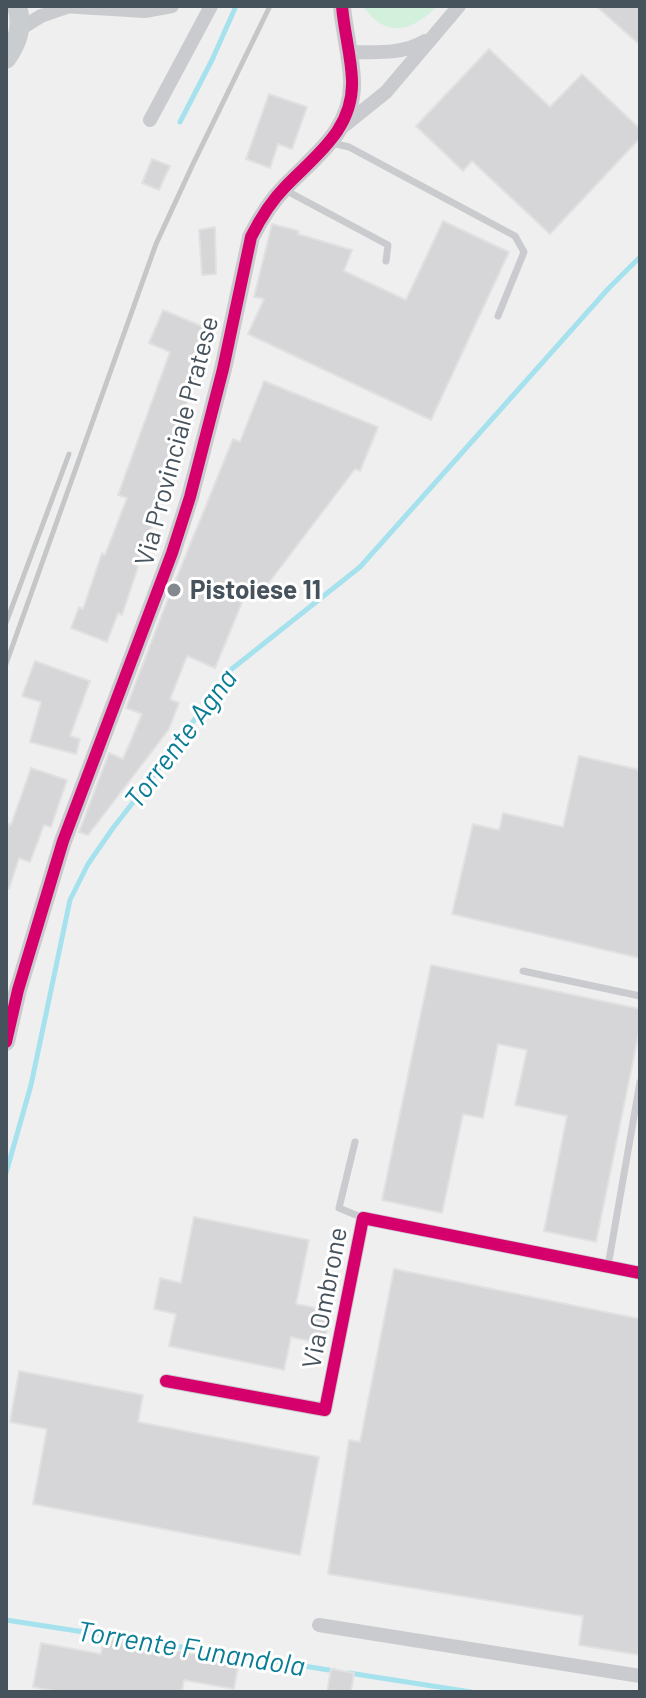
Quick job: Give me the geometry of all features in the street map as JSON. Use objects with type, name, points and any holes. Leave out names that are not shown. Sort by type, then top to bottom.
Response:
[{"type":"main road","points":[[6,59],[20,29],[17,6]]},
{"type":"street","points":[[20,29],[64,6],[145,11],[172,6]]},
{"type":"street","points":[[150,120],[211,6]]},
{"type":"street","name":"Via Provinciale Pratese","points":[[6,1042],[18,990],[63,841],[172,553],[190,497],[223,369],[251,237],[259,220],[283,189],[334,136],[350,99],[352,80],[342,6]]},
{"type":"street","points":[[334,136],[386,92],[459,6]]},
{"type":"street","points":[[348,52],[400,51],[433,37]]},
{"type":"street","name":"Via Ombrone","points":[[166,1381],[325,1410],[363,1218],[640,1273]]},
{"type":"street","points":[[319,1625],[640,1676]]},
{"type":"lane","points":[[334,136],[515,236],[524,252],[498,316]]},
{"type":"lane","points":[[283,189],[388,245],[386,261]]},
{"type":"lane","points":[[523,971],[640,996]]},
{"type":"lane","points":[[608,1266],[640,1082]]},
{"type":"lane","points":[[355,1142],[339,1208],[363,1218]]},
{"type":"green space","points":[[363,6],[437,6],[418,22],[399,28],[380,24]]},
{"type":"building","points":[[596,6],[640,6],[640,45]]},
{"type":"building","points":[[489,49],[550,107],[582,74],[640,129],[640,138],[550,234],[472,161],[463,171],[416,126]]},
{"type":"building","points":[[269,94],[307,107],[292,149],[278,144],[270,168],[246,159]]},
{"type":"building","points":[[152,159],[170,166],[159,190],[142,183]]},
{"type":"building","points":[[443,221],[509,252],[431,420],[248,334],[264,299],[254,297],[272,224],[352,250],[344,271],[406,300]]},
{"type":"building","points":[[215,227],[216,274],[202,275],[199,230]]},
{"type":"building","points":[[163,310],[206,328],[189,369],[198,373],[168,455],[174,457],[150,521],[154,522],[136,566],[122,615],[118,613],[107,642],[71,628],[79,607],[83,609],[102,553],[105,555],[127,498],[118,495],[170,352],[149,343]]},
{"type":"building","points":[[264,381],[378,427],[360,471],[355,469],[261,593],[248,588],[215,668],[187,656],[170,699],[179,703],[169,729],[88,835],[79,832],[109,753],[123,759],[142,714],[126,708],[233,439],[240,442]]},
{"type":"building","points":[[35,661],[90,681],[70,736],[80,739],[76,754],[30,742],[41,702],[22,696]]},
{"type":"building","points":[[579,756],[640,770],[640,958],[452,914],[473,824],[499,830],[503,813],[563,827]]},
{"type":"building","points":[[31,768],[67,780],[51,827],[44,825],[30,862],[19,858],[9,889],[6,888],[6,832]]},
{"type":"building","points":[[431,965],[640,1009],[640,1027],[596,1242],[544,1231],[567,1116],[515,1105],[527,1050],[498,1044],[483,1118],[463,1114],[442,1213],[382,1200]]},
{"type":"building","points":[[194,1217],[309,1240],[296,1304],[331,1311],[324,1344],[291,1337],[284,1370],[169,1346],[176,1314],[154,1309],[160,1278],[181,1283]]},
{"type":"building","points":[[394,1269],[640,1319],[640,1655],[579,1645],[583,1616],[328,1574],[349,1440],[360,1442]]},
{"type":"building","points":[[19,1371],[143,1395],[138,1422],[319,1457],[300,1555],[33,1504],[47,1429],[10,1422]]},
{"type":"building","points":[[104,1637],[195,1654],[196,1648],[240,1656],[234,1689],[184,1680],[182,1692],[59,1692],[33,1687],[41,1643],[101,1654]]},
{"type":"building","points":[[331,1669],[354,1673],[351,1692],[327,1692]]},
{"type":"waterway","points":[[180,122],[236,6]]},
{"type":"waterway","name":"Torrente Agna","points":[[6,1173],[31,1085],[70,900],[88,864],[228,672],[360,567],[640,257]]},
{"type":"waterway","name":"Torrente Funandola","points":[[6,1620],[201,1650]]},
{"type":"waterway","name":"Torrente Funandola","points":[[235,1655],[335,1671]]},
{"type":"waterway","name":"Torrente Funandola","points":[[349,1673],[471,1692]]},
{"type":"railway","points":[[6,664],[156,244],[270,6]]},
{"type":"railway","points":[[6,623],[69,454]]},
{"type":"cycle path","points":[[6,1042],[18,990],[63,841],[172,553],[190,497],[223,369],[251,237],[275,198],[321,152],[347,113],[352,80],[342,6]]},
{"type":"cycle path","points":[[166,1381],[325,1410],[363,1218],[640,1273]]},
{"type":"place","name":"Pistoiese 11","points":[[174,590]]}]
